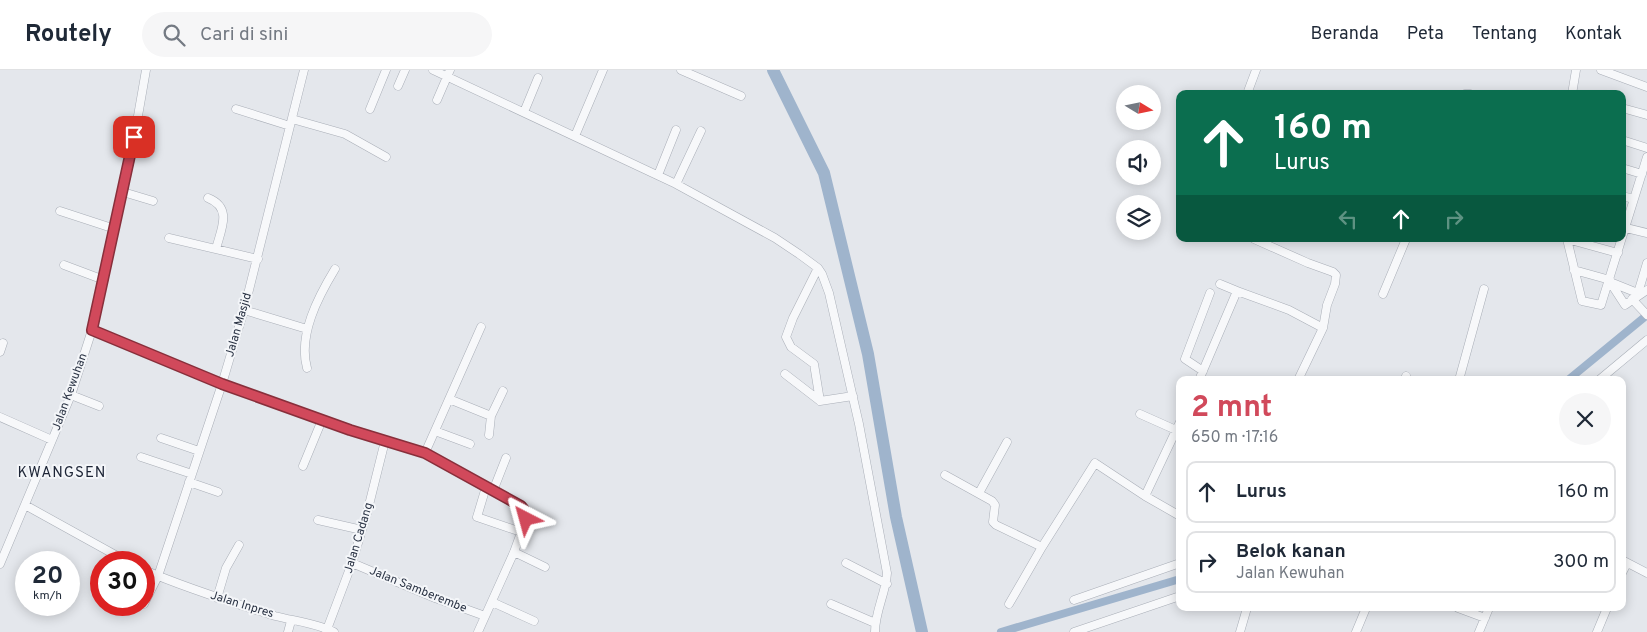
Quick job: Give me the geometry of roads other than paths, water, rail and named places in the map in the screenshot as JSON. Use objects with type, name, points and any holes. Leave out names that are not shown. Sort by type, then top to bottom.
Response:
[{"type":"street","name":"Jalan Kewuhan","points":[[0,564],[71,395],[92,330],[131,156],[146,70]]},
{"type":"street","name":"Jalan Masjid","points":[[155,582],[222,384],[244,310],[304,70]]},
{"type":"street","points":[[370,109],[386,70]]},
{"type":"street","points":[[398,86],[406,70]]},
{"type":"street","points":[[433,70],[449,73],[524,112],[676,184],[775,238],[818,268],[829,293],[853,396],[887,573],[887,584],[875,623],[875,632]]},
{"type":"street","points":[[574,136],[603,70]]},
{"type":"street","points":[[681,70],[741,96]]},
{"type":"street","points":[[1248,90],[1256,70]]},
{"type":"street","points":[[1573,90],[1576,70]]},
{"type":"street","points":[[1601,70],[1647,87]]},
{"type":"street","points":[[437,100],[449,73]]},
{"type":"street","points":[[524,112],[538,78]]},
{"type":"street","points":[[1626,109],[1647,115]]},
{"type":"street","points":[[236,110],[345,134],[386,157]]},
{"type":"street","points":[[658,175],[676,130]]},
{"type":"street","points":[[676,184],[701,131]]},
{"type":"street","points":[[1626,141],[1647,148]]},
{"type":"street","points":[[1626,221],[1647,157]]},
{"type":"street","points":[[1626,168],[1644,169]]},
{"type":"street","points":[[123,192],[153,201]]},
{"type":"street","points":[[1626,197],[1634,199]]},
{"type":"street","points":[[208,198],[217,202],[224,218],[216,249]]},
{"type":"street","points":[[60,211],[115,229]]},
{"type":"street","points":[[1626,228],[1647,233]]},
{"type":"street","points":[[170,238],[258,259]]},
{"type":"street","points":[[1261,242],[1333,272],[1336,275],[1335,284],[1327,305],[1323,328],[1300,376]]},
{"type":"street","points":[[1383,294],[1405,242]]},
{"type":"street","points":[[1568,242],[1582,301],[1602,305],[1621,242]]},
{"type":"street","points":[[1578,242],[1618,253]]},
{"type":"street","points":[[1610,281],[1625,305],[1638,296],[1647,263]]},
{"type":"street","points":[[64,265],[104,280]]},
{"type":"street","points":[[818,268],[793,318],[786,337],[791,347],[814,364],[820,401]]},
{"type":"street","points":[[307,368],[304,358],[307,329],[324,288],[335,269]]},
{"type":"street","points":[[1574,270],[1610,281],[1638,296],[1647,315]]},
{"type":"street","points":[[1220,284],[1289,310],[1323,328]]},
{"type":"street","points":[[1459,376],[1484,289]]},
{"type":"street","points":[[1201,376],[1237,292]]},
{"type":"street","points":[[1203,371],[1185,359],[1210,293]]},
{"type":"street","points":[[244,310],[307,329]]},
{"type":"street","points":[[425,453],[481,327]]},
{"type":"street","points":[[92,330],[222,384],[322,420],[425,453],[523,508],[526,519],[514,552],[478,632]]},
{"type":"street","points":[[1604,376],[1647,340]]},
{"type":"street","points":[[0,352],[3,343]]},
{"type":"street","points":[[785,374],[820,401],[853,396]]},
{"type":"street","points":[[489,435],[491,416],[503,391]]},
{"type":"street","points":[[71,395],[99,406]]},
{"type":"street","points":[[449,399],[491,416]]},
{"type":"street","points":[[1140,414],[1176,425]]},
{"type":"street","points":[[0,417],[52,440]]},
{"type":"street","points":[[303,466],[322,420]]},
{"type":"street","points":[[1145,496],[1176,430]]},
{"type":"street","points":[[435,431],[470,444]]},
{"type":"street","points":[[161,438],[199,452]]},
{"type":"street","name":"Jalan Cadang","points":[[329,631],[362,530],[385,441]]},
{"type":"street","points":[[979,493],[1007,442]]},
{"type":"street","points":[[141,458],[218,492]]},
{"type":"street","points":[[506,458],[477,517],[521,532]]},
{"type":"street","points":[[1010,604],[1042,547],[1095,463],[1176,514]]},
{"type":"street","points":[[945,475],[992,501],[995,505],[993,522],[996,526],[1042,547]]},
{"type":"street","points":[[26,505],[108,551]]},
{"type":"street","points":[[318,520],[362,530]]},
{"type":"street","points":[[216,598],[226,568],[239,545]]},
{"type":"street","points":[[514,552],[545,567]]},
{"type":"street","points":[[1626,562],[1647,573]]},
{"type":"street","name":"Jalan Samberembe","points":[[352,563],[435,598],[485,616]]},
{"type":"street","points":[[846,563],[887,584]]},
{"type":"street","points":[[1074,600],[1176,564]]},
{"type":"street","name":"Jalan Inpres","points":[[155,575],[216,598],[329,631]]},
{"type":"street","points":[[1074,632],[1176,597]]},
{"type":"street","points":[[492,602],[534,621]]},
{"type":"street","points":[[831,604],[875,623]]},
{"type":"street","points":[[1240,632],[1246,611]]},
{"type":"street","points":[[1356,632],[1365,611]]},
{"type":"street","points":[[1466,611],[1485,618]]},
{"type":"street","points":[[1479,632],[1488,611]]},
{"type":"street","points":[[1597,632],[1606,611]]},
{"type":"street","points":[[288,632],[291,621]]},
{"type":"waterway","points":[[773,70],[824,173],[868,354],[896,517],[922,632]]},
{"type":"waterway","points":[[1573,376],[1647,315]]},
{"type":"waterway","points":[[1001,632],[1176,580]]},
{"type":"district","name":"KWANGSEN","points":[[62,473]]}]
